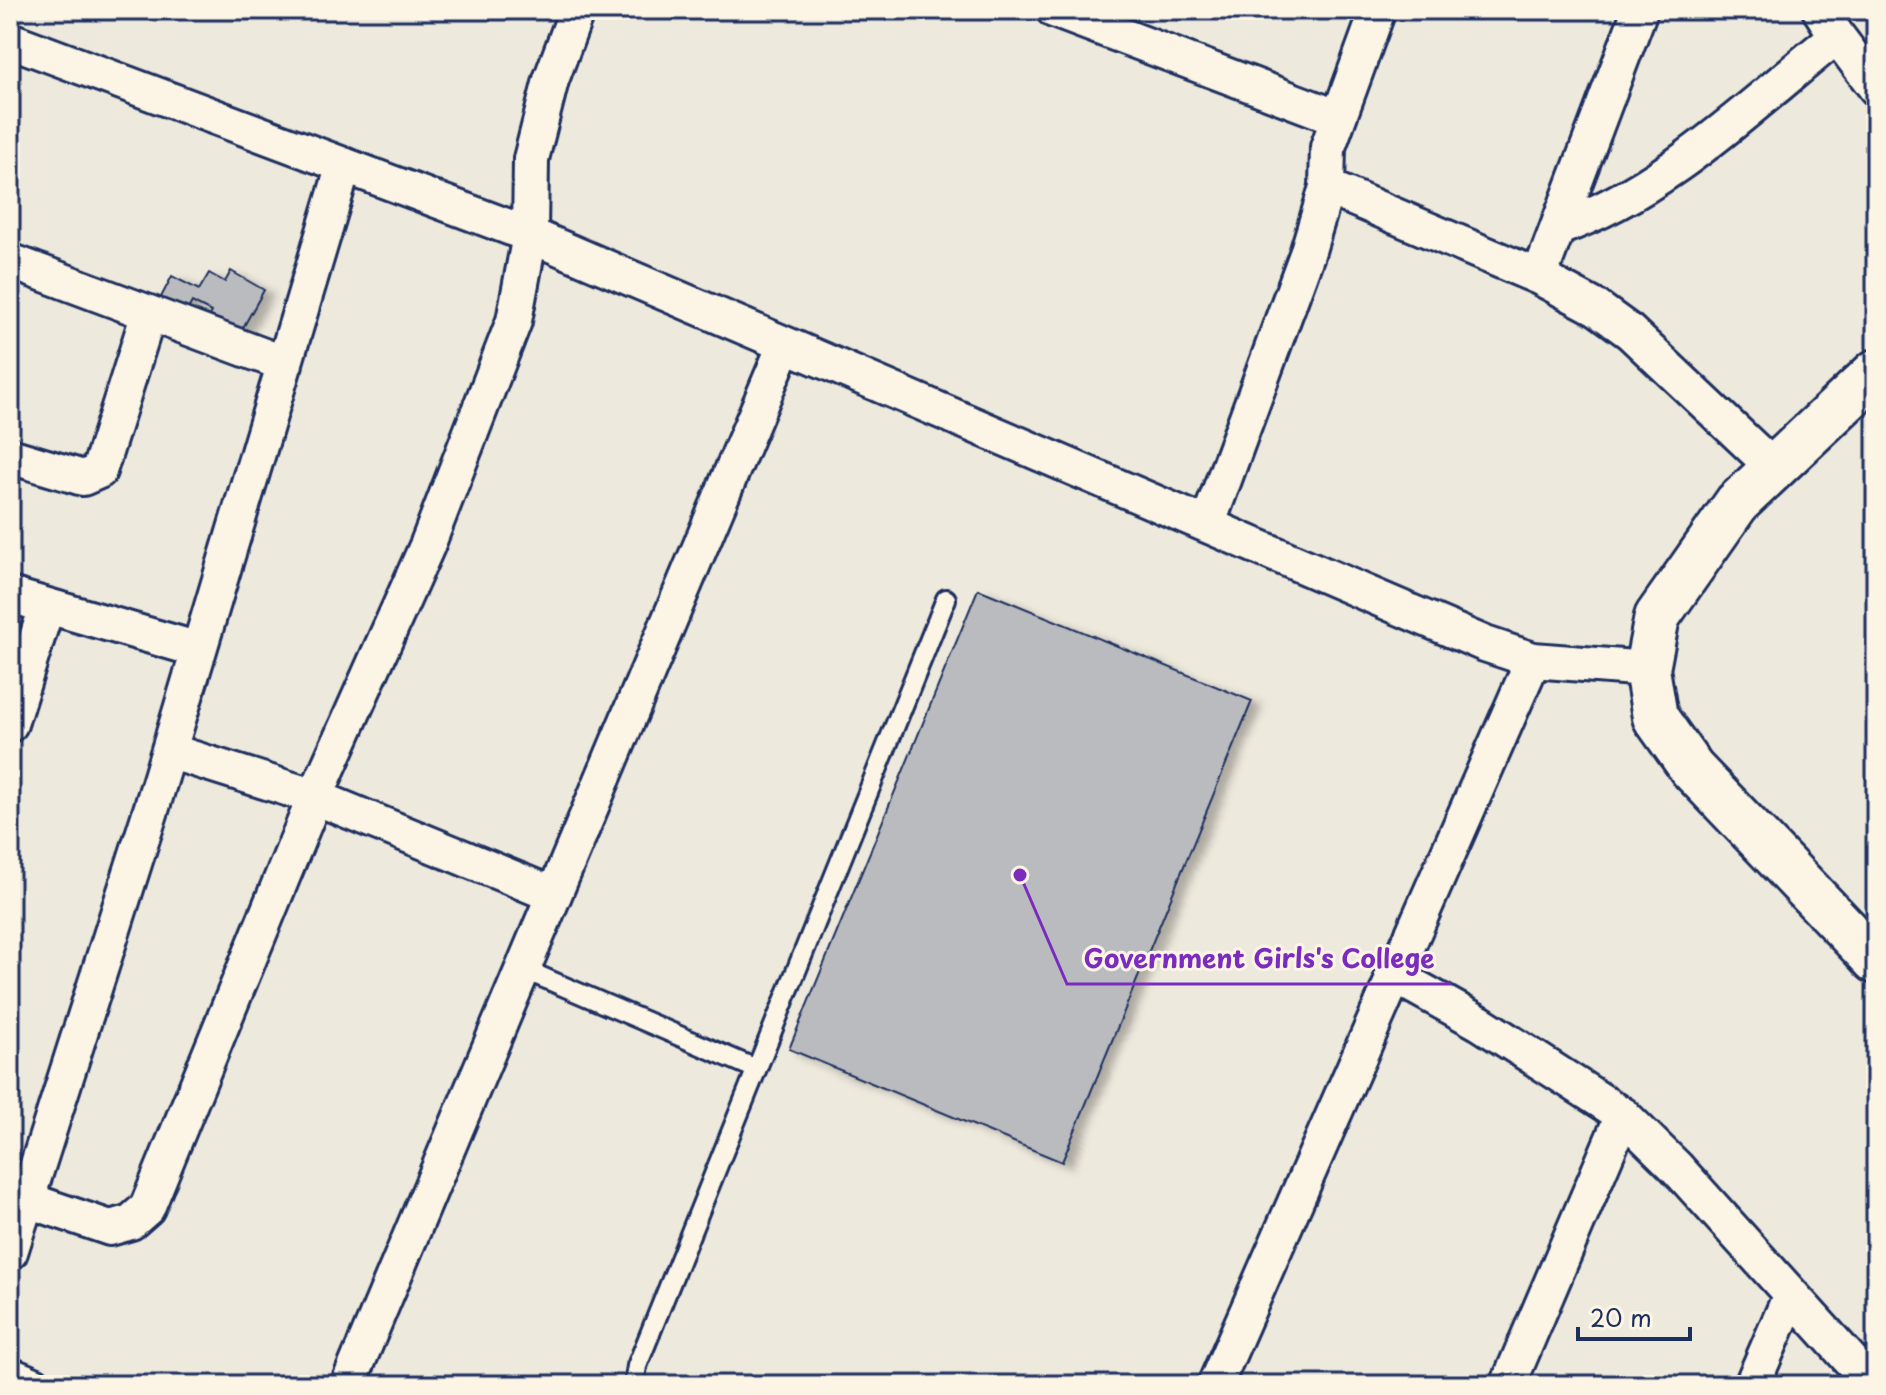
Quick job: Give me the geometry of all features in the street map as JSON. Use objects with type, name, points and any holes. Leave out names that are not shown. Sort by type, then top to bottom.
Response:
[{"type":"main road","points":[[1876,372],[1737,503],[1657,617],[1647,669],[1655,717],[1692,769],[1876,961]]},
{"type":"street","points":[[18,1197],[110,1228],[131,1222],[147,1208],[315,797],[427,546],[509,336],[530,235],[531,159],[551,80],[577,10]]},
{"type":"street","points":[[1054,10],[1336,117]]},
{"type":"street","points":[[1208,523],[1307,254],[1327,187],[1328,147],[1336,117],[1378,10]]},
{"type":"street","points":[[1539,277],[1640,10]]},
{"type":"street","points":[[1558,228],[1593,216],[1681,161],[1829,23],[1876,88]]},
{"type":"street","points":[[10,40],[530,235],[1485,644],[1533,660],[1647,669]]},
{"type":"street","points":[[10,1252],[18,1197],[169,751],[344,165]]},
{"type":"street","points":[[1327,187],[1539,277],[1597,308],[1630,332],[1774,468]]},
{"type":"street","points":[[10,261],[285,364]]},
{"type":"street","points":[[10,456],[83,478],[91,478],[99,471],[149,313]]},
{"type":"street","points":[[348,1385],[785,345]]},
{"type":"street","points":[[10,595],[199,650]]},
{"type":"street","points":[[10,724],[47,606]]},
{"type":"street","points":[[1215,1385],[1392,974],[1533,660]]},
{"type":"street","points":[[169,751],[315,797],[554,895]]},
{"type":"street","points":[[1392,974],[1480,1023],[1623,1115],[1676,1167],[1790,1297],[1873,1385]]},
{"type":"street","points":[[1508,1385],[1623,1115]]},
{"type":"street","points":[[1752,1385],[1790,1297]]},
{"type":"lane","points":[[634,1385],[637,1366],[754,1068],[946,599]]},
{"type":"lane","points":[[523,969],[754,1068]]},
{"type":"building","points":[[231,271],[264,290],[235,342],[204,325],[211,312],[192,302],[186,313],[160,299],[172,276],[199,290],[209,273],[225,282]]},
{"type":"building","points":[[978,589],[1252,701],[1062,1162],[789,1049]]},
{"type":"place","name":"Government Girls's College","points":[[1020,875]]}]
